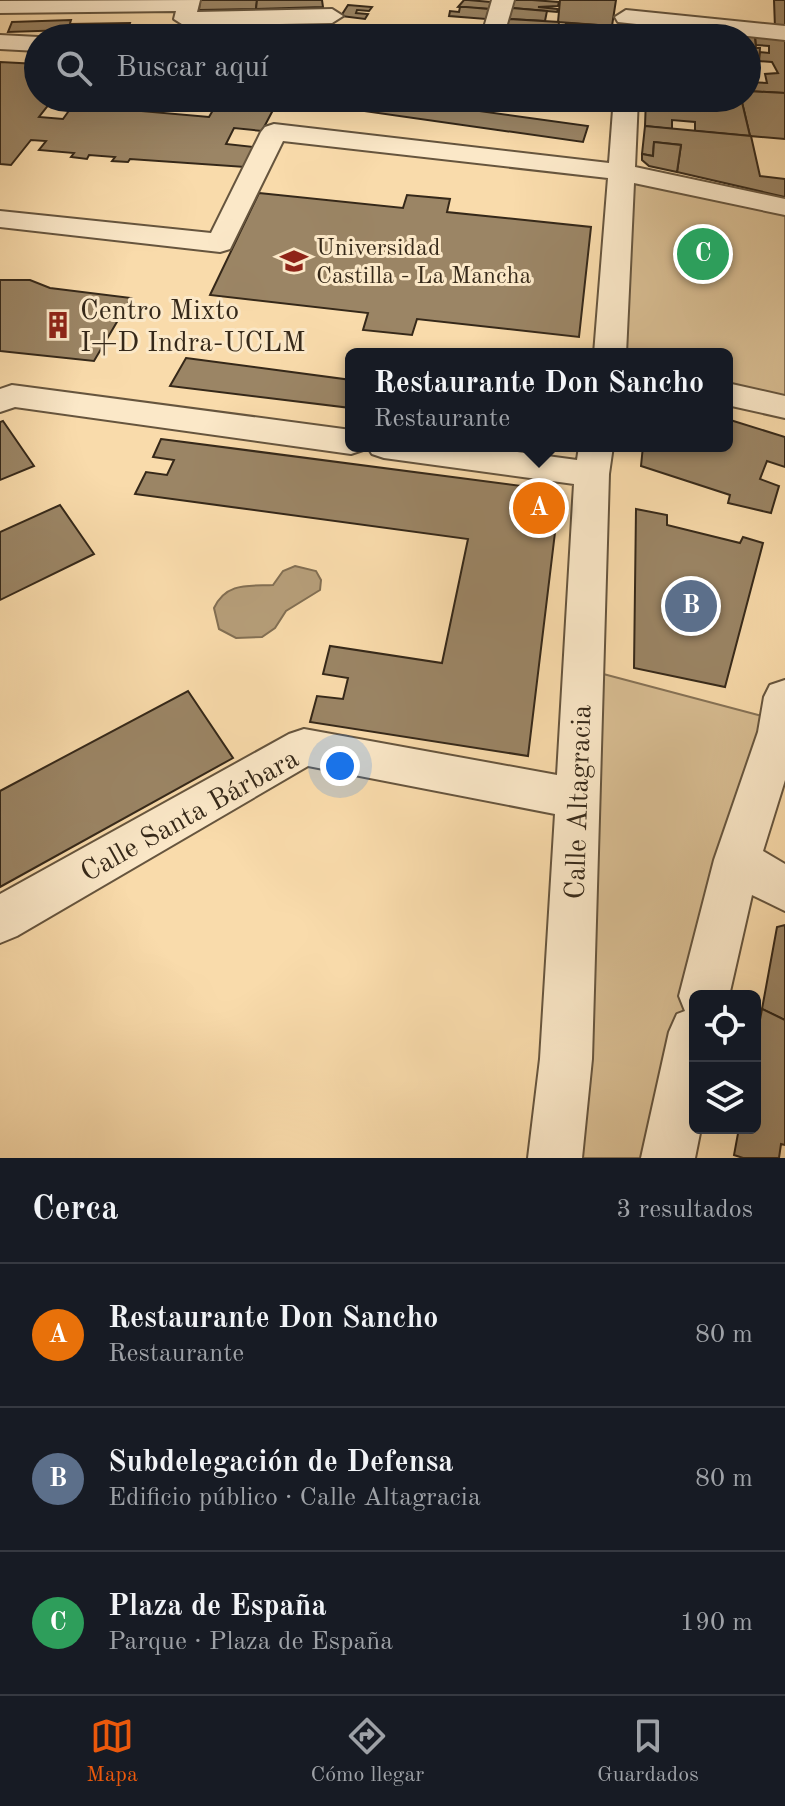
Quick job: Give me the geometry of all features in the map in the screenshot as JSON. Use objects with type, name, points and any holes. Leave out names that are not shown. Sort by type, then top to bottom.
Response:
[{"type":"street","points":[[496,24],[503,0]]},
{"type":"street","points":[[0,7],[337,8]]},
{"type":"street","points":[[627,18],[690,24]]},
{"type":"street","points":[[761,31],[785,33]]},
{"type":"street","points":[[0,42],[24,43]]},
{"type":"street","points":[[610,348],[625,112]]},
{"type":"street","points":[[0,219],[220,243],[274,132],[621,172],[785,207]]},
{"type":"street","points":[[733,395],[785,407]]},
{"type":"street","points":[[0,401],[12,396],[345,441]]},
{"type":"street","points":[[474,452],[594,460]]},
{"type":"street","name":"Calle Altagracia","points":[[555,1158],[566,1059],[594,460]]},
{"type":"street","points":[[705,990],[737,860],[779,732],[785,697]]},
{"type":"street","name":"Calle Santa Bárbara","points":[[0,920],[304,747],[576,798]]},
{"type":"street","points":[[737,860],[785,889]]},
{"type":"street","points":[[668,1158],[689,1060]]},
{"type":"shaded area","points":[[635,179],[785,212],[785,402],[733,386],[733,348],[610,348],[614,296]]},
{"type":"shaded area","points":[[295,566],[316,571],[321,580],[320,590],[286,611],[275,628],[262,637],[236,638],[219,629],[214,608],[225,594],[239,587],[273,585],[283,571]]},
{"type":"shaded area","points":[[592,671],[762,716],[711,938],[697,990],[689,990],[689,1017],[650,1158],[571,1158]]},
{"type":"building","points":[[200,0],[257,0],[256,9],[199,10]]},
{"type":"building","points":[[257,0],[322,0],[323,7],[256,9]]},
{"type":"building","points":[[464,0],[491,2],[489,9],[458,7]]},
{"type":"building","points":[[514,0],[559,2],[558,6],[538,7],[558,9],[557,12],[512,8]]},
{"type":"building","points":[[560,0],[616,0],[612,24],[558,22]]},
{"type":"building","points":[[774,0],[785,0],[785,29],[775,28]]},
{"type":"building","points":[[348,5],[372,7],[369,11],[357,10],[356,13],[368,14],[365,19],[341,16]]},
{"type":"building","points":[[460,7],[489,9],[486,19],[449,16],[450,11],[459,12]]},
{"type":"building","points":[[512,8],[547,11],[545,21],[509,19]]},
{"type":"building","points":[[509,19],[559,22],[559,24],[508,24]]},
{"type":"building","points":[[71,20],[70,24],[24,24],[24,31],[8,32],[12,22]]},
{"type":"building","points":[[761,35],[785,37],[785,93],[761,92],[761,83],[767,83],[765,74],[778,73],[772,62],[761,61],[761,52],[769,53],[769,46],[761,45]]},
{"type":"building","points":[[0,62],[24,63],[24,112],[43,112],[39,117],[63,119],[68,112],[152,112],[209,117],[212,112],[272,112],[262,131],[234,128],[226,144],[254,147],[245,167],[130,159],[128,162],[112,161],[115,157],[89,155],[87,159],[71,157],[74,153],[39,150],[46,141],[31,140],[11,165],[0,164]]},
{"type":"building","points":[[761,92],[785,93],[785,139],[750,136],[744,112],[761,112]]},
{"type":"building","points":[[371,112],[487,112],[588,126],[583,142]]},
{"type":"building","points":[[646,112],[744,112],[750,136],[695,131],[695,122],[672,120],[672,129],[645,126]]},
{"type":"building","points":[[645,126],[751,136],[760,176],[785,179],[785,197],[677,172],[681,145],[654,142],[653,156],[642,154]]},
{"type":"building","points":[[654,142],[681,145],[677,172],[649,166],[642,160],[642,154],[653,156]]},
{"type":"building","points":[[259,193],[403,208],[407,195],[450,199],[447,212],[591,227],[579,337],[417,319],[412,335],[363,330],[368,313],[210,295]]},
{"type":"building","name":"Centro Mixto I+D Indra-UCLM","points":[[0,280],[30,280],[50,288],[131,298],[94,361],[0,351]]},
{"type":"building","points":[[186,358],[345,379],[345,407],[170,386]]},
{"type":"building","points":[[3,421],[34,466],[0,480],[0,422]]},
{"type":"building","points":[[733,421],[785,437],[785,467],[767,461],[760,479],[779,486],[771,513],[728,503],[730,495],[641,466],[642,452],[733,452]]},
{"type":"building","points":[[161,439],[560,491],[528,756],[310,722],[317,696],[343,699],[348,678],[323,674],[330,646],[442,663],[468,539],[135,494],[146,472],[167,475],[174,460],[153,457]]},
{"type":"building","points":[[60,505],[94,554],[0,600],[0,532]]},
{"type":"building","points":[[636,509],[667,515],[667,525],[740,543],[743,537],[763,543],[725,687],[634,668]]},
{"type":"building","points":[[188,691],[233,758],[0,887],[0,791]]},
{"type":"building","points":[[785,925],[785,1020],[762,1009],[777,927]]},
{"type":"building","points":[[762,1009],[785,1020],[785,1145],[781,1144],[779,1158],[743,1158],[734,1155],[738,1134],[761,1134]]},
{"type":"place","name":"Plaza de España","points":[[703,254]]},
{"type":"place","name":"Universidad Castilla - La Mancha","points":[[294,261]]},
{"type":"place","name":"Centro Mixto I+D Indra-UCLM","points":[[58,325]]},
{"type":"place","name":"Restaurante Don Sancho","points":[[539,508]]},
{"type":"place","name":"Subdelegación de Defensa","points":[[691,606]]}]
